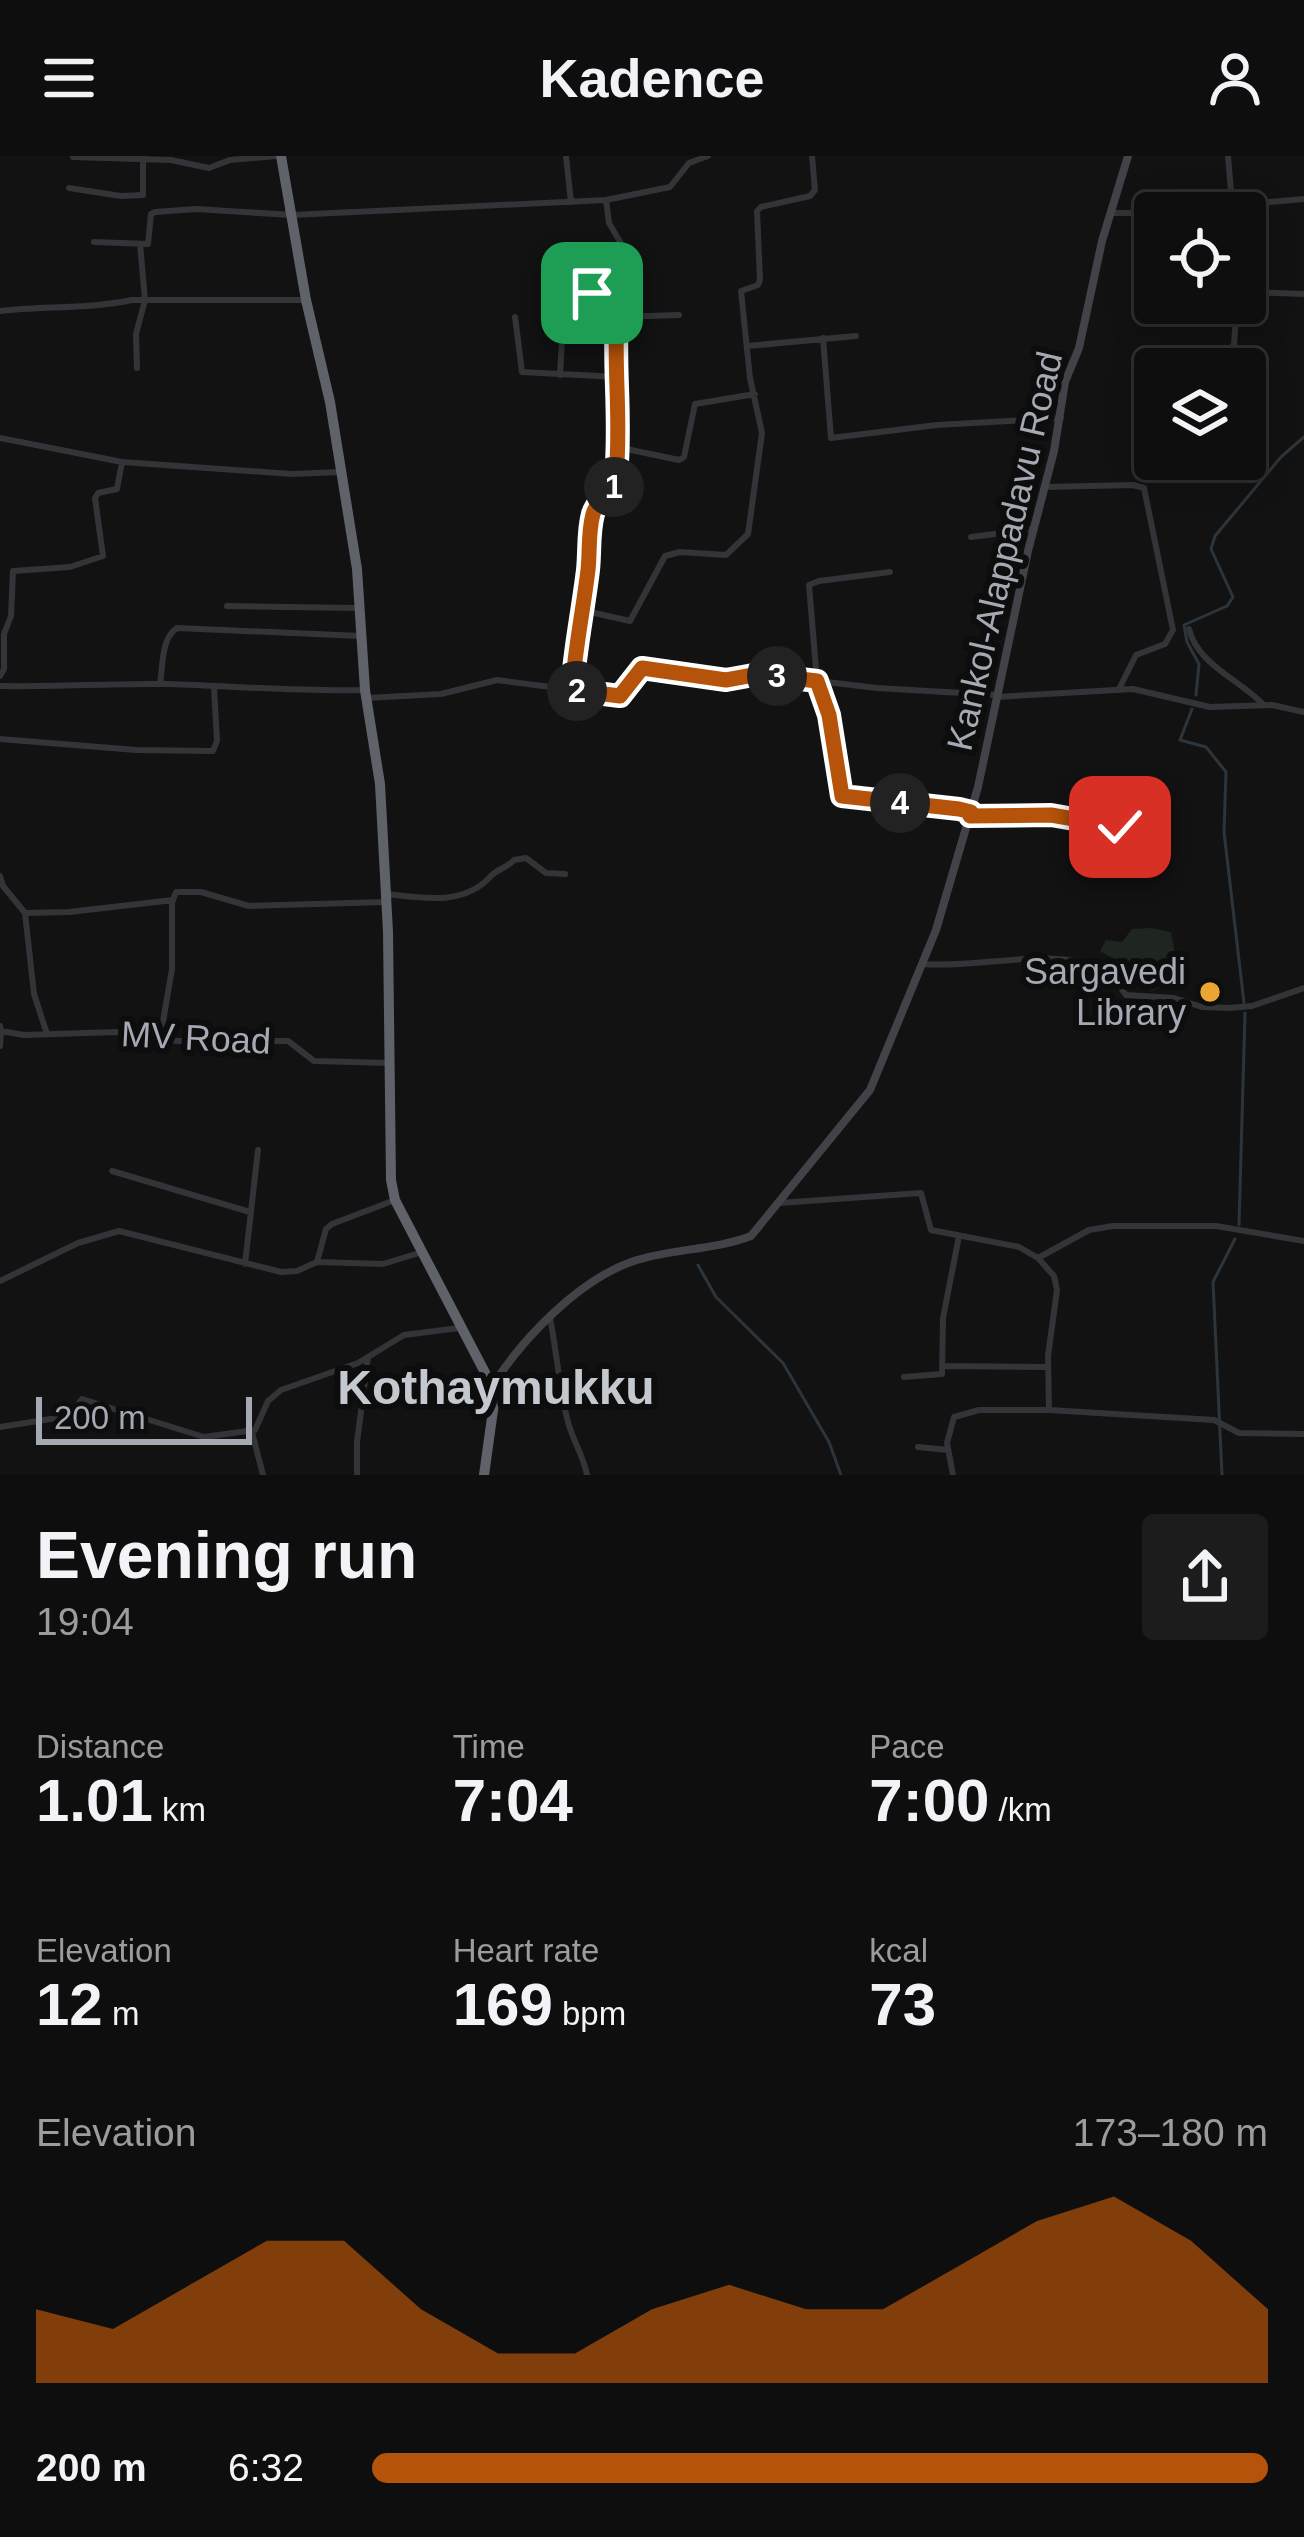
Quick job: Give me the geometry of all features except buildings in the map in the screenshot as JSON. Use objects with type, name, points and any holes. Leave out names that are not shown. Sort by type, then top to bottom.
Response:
[{"type":"highway","points":[[278,156],[340,472],[364,636],[366,694],[380,784],[388,1154],[395,1200],[492,1387],[484,1475]]},
{"type":"main road","name":"Kankol-Alappadavu Road","points":[[492,1387],[568,1298],[631,1262],[732,1244],[751,1236],[870,1090],[956,869],[1061,418],[1065,382],[1079,348],[1128,156]]},
{"type":"street","points":[[73,157],[142,158],[217,168],[230,160],[278,156]]},
{"type":"street","points":[[566,156],[571,202]]},
{"type":"street","points":[[152,212],[196,209],[292,215],[606,200],[670,187],[688,160],[708,156]]},
{"type":"street","points":[[580,610],[630,622],[664,556],[680,552],[726,555],[748,534],[762,433],[741,291],[760,280],[755,216],[761,206],[810,196],[815,190],[812,156]]},
{"type":"street","points":[[1228,156],[1231,192]]},
{"type":"street","points":[[94,242],[148,244],[152,212],[143,196],[142,158]]},
{"type":"street","points":[[69,188],[143,196]]},
{"type":"street","points":[[1266,201],[1304,199]]},
{"type":"street","points":[[572,690],[592,519],[598,504],[613,490],[620,404],[616,317],[622,245],[609,223],[606,200]]},
{"type":"street","points":[[1111,212],[1134,212]]},
{"type":"street","points":[[137,368],[136,334],[145,300],[140,244]]},
{"type":"street","points":[[565,283],[590,284],[594,297],[618,299]]},
{"type":"street","points":[[1266,293],[1304,294]]},
{"type":"street","points":[[0,310],[145,300],[306,300]]},
{"type":"street","points":[[616,317],[679,315]]},
{"type":"street","points":[[515,316],[522,372],[617,377]]},
{"type":"street","points":[[747,346],[856,336]]},
{"type":"street","points":[[823,338],[831,438],[937,425],[1061,418]]},
{"type":"street","points":[[560,375],[562,340]]},
{"type":"street","points":[[617,447],[679,460],[695,404],[755,394]]},
{"type":"street","points":[[0,438],[122,462],[292,474],[340,472]]},
{"type":"street","points":[[1,671],[14,572],[70,567],[104,556],[95,499],[98,493],[117,489],[122,462]]},
{"type":"street","points":[[1044,487],[1132,484],[1144,488],[1173,630],[1165,644],[1136,655],[1119,689]]},
{"type":"street","points":[[971,538],[1033,529]]},
{"type":"street","points":[[890,572],[809,585],[817,681],[829,715],[842,796],[971,814],[1051,815],[1105,827],[1161,824]]},
{"type":"street","points":[[227,606],[360,608]]},
{"type":"street","points":[[160,684],[166,643],[177,628],[364,636]]},
{"type":"street","points":[[1189,629],[1202,656],[1264,705]]},
{"type":"street","points":[[0,686],[160,684],[441,694],[497,680],[620,696],[642,668],[726,680],[759,674],[996,696],[1119,689],[1210,707],[1264,705],[1304,712]]},
{"type":"street","points":[[0,739],[213,751],[217,741],[214,686]]},
{"type":"street","points":[[1072,819],[1072,853],[1102,859]]},
{"type":"street","points":[[160,1039],[172,968],[176,892],[201,892],[250,906],[463,898],[514,860],[526,858],[546,873],[565,874]]},
{"type":"street","points":[[0,876],[25,913],[34,994],[46,1034]]},
{"type":"street","points":[[25,913],[173,900]]},
{"type":"street","points":[[922,964],[1051,958],[1108,970],[1126,995],[1181,999],[1202,1007],[1252,1006],[1304,988]]},
{"type":"street","points":[[0,1046],[1,1028]]},
{"type":"street","name":"MV Road","points":[[1,1028],[24,1036],[116,1032],[160,1039],[288,1042],[314,1061],[389,1063]]},
{"type":"street","points":[[245,1264],[258,1150]]},
{"type":"street","points":[[112,1171],[250,1212]]},
{"type":"street","points":[[778,1203],[921,1193],[931,1230],[1019,1247],[1038,1258],[1054,1276],[1057,1290],[1048,1367],[1049,1410]]},
{"type":"street","points":[[317,1262],[326,1229],[332,1224],[395,1200]]},
{"type":"street","points":[[1038,1258],[1089,1230],[1113,1226],[1216,1226],[1304,1241]]},
{"type":"street","points":[[0,1281],[78,1243],[119,1231],[290,1272],[317,1262],[383,1264],[421,1252]]},
{"type":"street","points":[[904,1378],[937,1377],[945,1366],[943,1318],[959,1236]]},
{"type":"street","points":[[550,1318],[561,1395],[587,1475]]},
{"type":"street","points":[[263,1475],[251,1431],[268,1401],[281,1390],[368,1357],[404,1335],[459,1328]]},
{"type":"street","points":[[357,1475],[368,1357]]},
{"type":"street","points":[[945,1366],[1048,1367]]},
{"type":"street","points":[[0,1427],[69,1416],[82,1400],[204,1437],[251,1431]]},
{"type":"street","points":[[953,1475],[950,1427],[954,1418],[965,1413],[1049,1410],[1219,1421],[1239,1432],[1304,1434]]},
{"type":"street","points":[[918,1447],[948,1450]]},
{"type":"shaded area","points":[[1132,929],[1171,932],[1180,979],[1152,991],[1119,976],[1114,959],[1100,951],[1106,940],[1122,942]]},
{"type":"waterway","points":[[1196,695],[1199,664],[1184,625],[1227,606],[1233,597],[1211,549],[1215,536],[1281,457],[1304,437]]},
{"type":"waterway","points":[[1192,709],[1180,740],[1206,747],[1226,772],[1224,832],[1244,1003]]},
{"type":"waterway","points":[[1239,1225],[1245,1013]]},
{"type":"waterway","points":[[1222,1475],[1213,1282],[1235,1239]]},
{"type":"waterway","points":[[698,1265],[716,1297],[783,1363],[829,1442],[841,1475]]},
{"type":"place","name":"Sargavedi Library","points":[[1210,992]]},
{"type":"district","name":"Kothaymukku","points":[[496,1387]]},
{"type":"route","points":[[592,293],[618,299],[614,351],[620,404],[616,482],[592,519],[572,690],[620,696],[642,668],[726,680],[759,674],[817,681],[829,715],[842,796],[959,809],[971,812],[970,816],[1051,815],[1120,827]]}]
